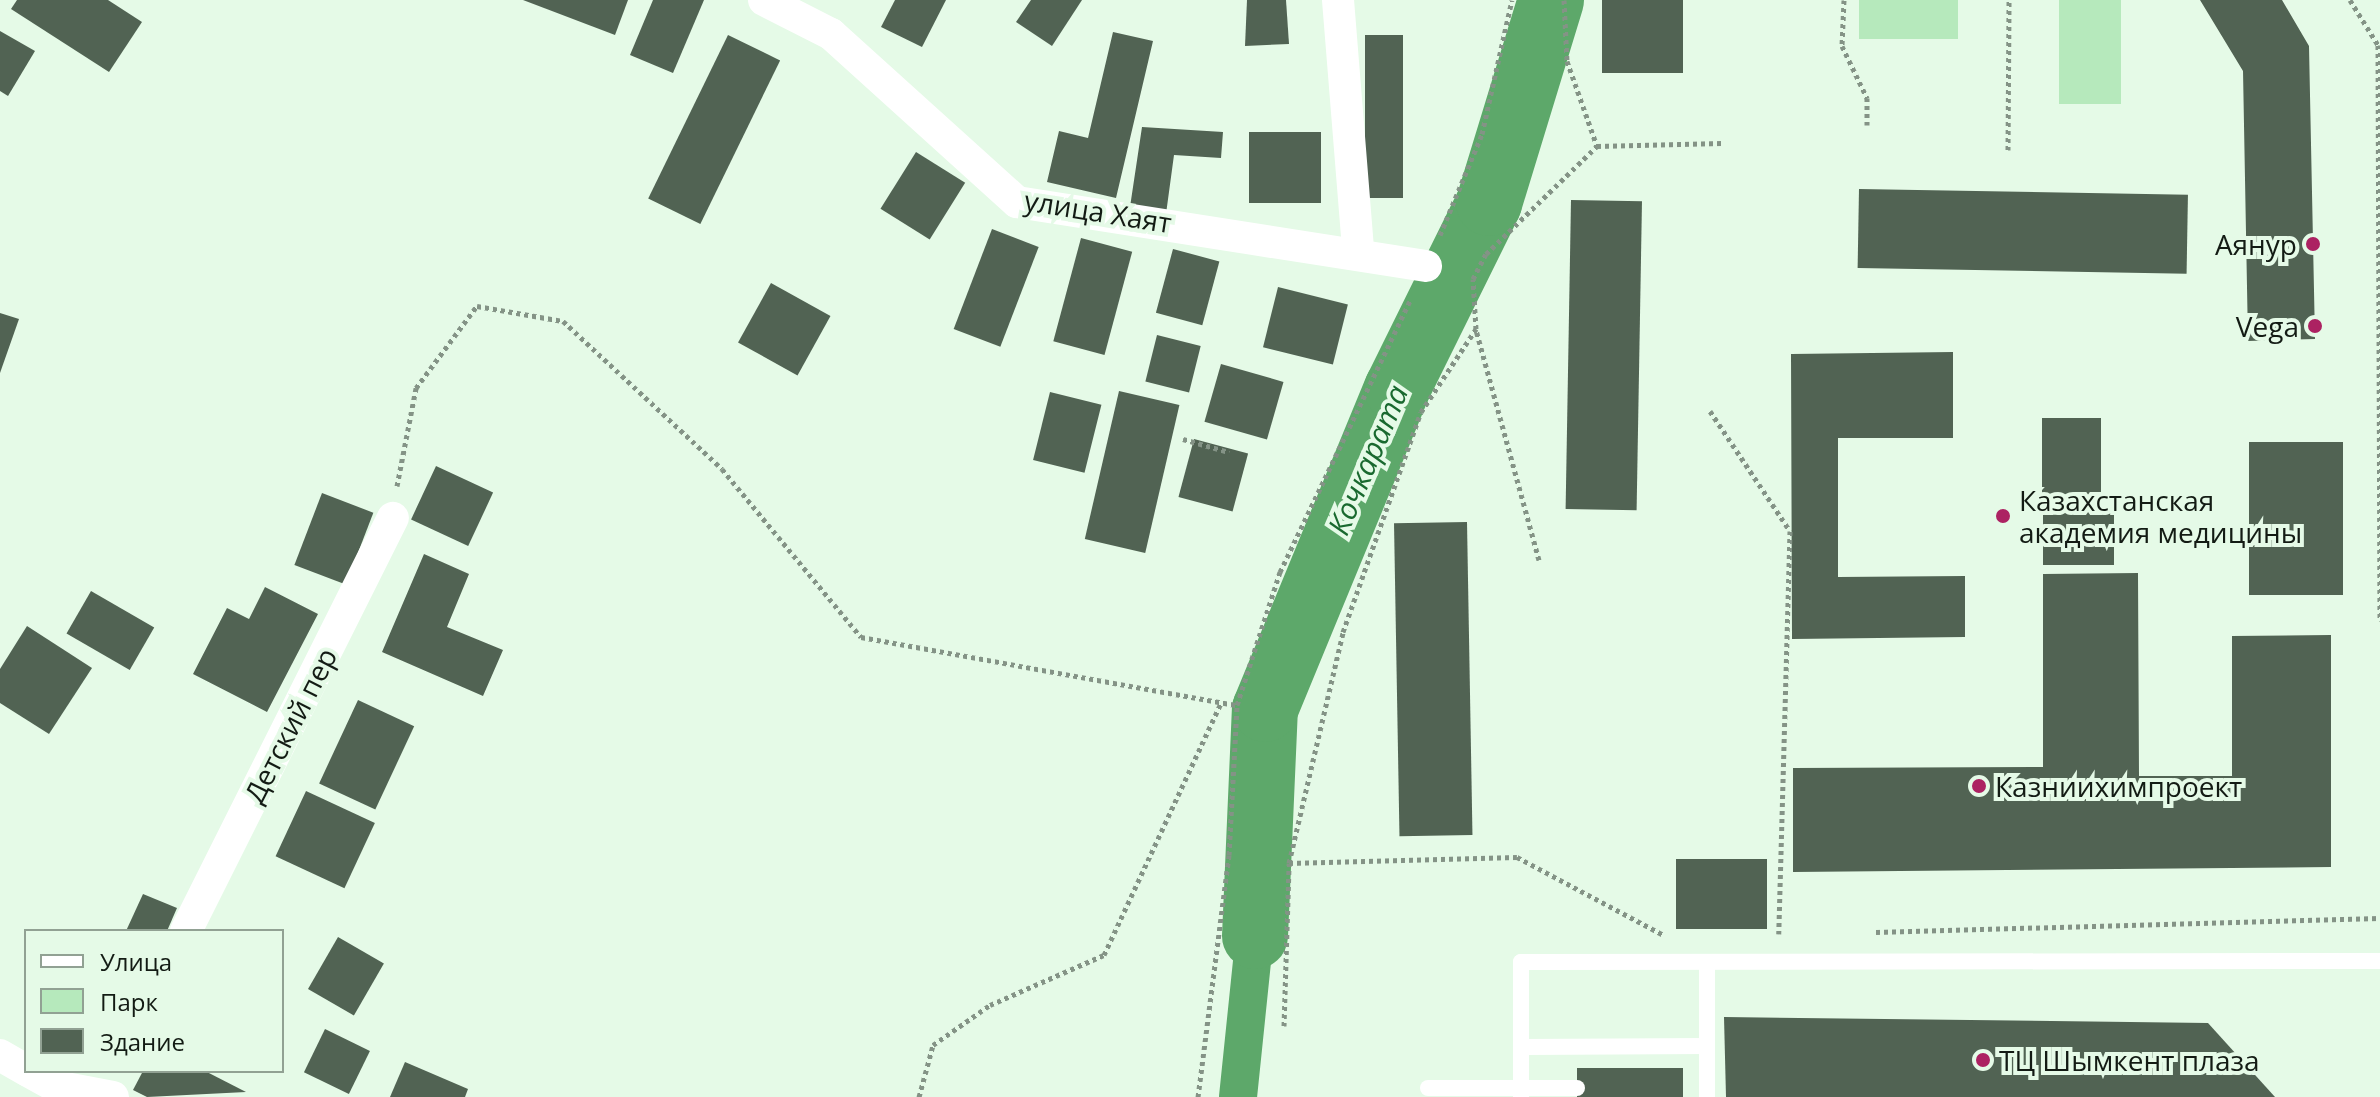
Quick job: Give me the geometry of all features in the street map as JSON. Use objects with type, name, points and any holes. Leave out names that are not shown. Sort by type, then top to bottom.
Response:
[{"type":"street","name":"улица Хаят","points":[[764,0],[831,34],[1017,202],[1358,250],[1426,266]]},
{"type":"street","points":[[1338,0],[1358,250]]},
{"type":"street","name":"Детский пер","points":[[187,929],[393,518]]},
{"type":"street","points":[[0,1055],[24,1068]]},
{"type":"street","points":[[32,1073],[55,1086],[111,1088]]},
{"type":"lane","points":[[1521,1092],[1521,962],[2380,961]]},
{"type":"lane","points":[[1707,962],[1707,1097]]},
{"type":"lane","points":[[1521,1047],[1707,1046]]},
{"type":"lane","points":[[1428,1088],[1521,1092],[1577,1088]]},
{"type":"path","points":[[1198,1097],[1229,855],[1237,705],[1280,572],[1426,266],[1482,134],[1512,0]]},
{"type":"path","points":[[1564,0],[1567,61],[1597,146]]},
{"type":"path","points":[[1844,0],[1842,46],[1867,98],[1867,125]]},
{"type":"path","points":[[2008,150],[2009,0]]},
{"type":"path","points":[[2350,0],[2378,45],[2380,621]]},
{"type":"path","points":[[1539,560],[1476,329],[1473,279],[1486,254],[1597,146],[1722,143]]},
{"type":"path","points":[[1459,276],[1473,279]]},
{"type":"path","points":[[393,518],[416,388],[477,306],[563,321],[722,469],[861,637],[1237,705]]},
{"type":"path","points":[[1284,1026],[1289,863],[1343,632],[1421,412],[1476,329]]},
{"type":"path","points":[[1710,411],[1790,531],[1779,934]]},
{"type":"path","points":[[1183,439],[1229,452]]},
{"type":"path","points":[[919,1097],[933,1045],[990,1005],[1104,955],[1221,702]]},
{"type":"path","points":[[1289,863],[1517,857],[1667,938],[1683,937]]},
{"type":"path","points":[[1858,932],[2380,918]]},
{"type":"path","points":[[1763,935],[1794,934]]},
{"type":"green space","points":[[1859,0],[1958,0],[1958,39],[1859,39]]},
{"type":"green space","points":[[2059,0],[2121,0],[2121,104],[2059,104]]},
{"type":"building","points":[[17,0],[108,0],[142,22],[109,72],[11,9]]},
{"type":"building","points":[[523,0],[628,0],[615,35]]},
{"type":"building","points":[[653,0],[704,0],[673,73],[630,55]]},
{"type":"building","points":[[895,0],[946,0],[922,47],[881,27]]},
{"type":"building","points":[[1031,0],[1082,0],[1052,46],[1016,22]]},
{"type":"building","points":[[1247,0],[1286,0],[1289,44],[1245,46]]},
{"type":"building","points":[[1602,0],[1683,0],[1683,73],[1602,73]]},
{"type":"building","points":[[2200,0],[2282,0],[2309,46],[2315,339],[2248,341],[2243,71]]},
{"type":"building","points":[[0,31],[35,51],[8,96],[0,91]]},
{"type":"building","points":[[1113,32],[1153,41],[1116,198],[1047,182],[1059,131],[1088,138]]},
{"type":"building","points":[[728,35],[780,60],[700,224],[648,199]]},
{"type":"building","points":[[1365,35],[1403,35],[1403,198],[1365,198]]},
{"type":"building","points":[[1142,127],[1223,132],[1221,158],[1174,155],[1166,214],[1130,207]]},
{"type":"building","points":[[1249,132],[1321,132],[1321,203],[1249,203]]},
{"type":"building","points":[[916,152],[965,183],[930,240],[880,209]]},
{"type":"building","points":[[1859,189],[2188,195],[2187,274],[1858,268]]},
{"type":"building","points":[[1571,200],[1642,201],[1637,510],[1566,509]]},
{"type":"building","points":[[992,229],[1039,247],[1000,347],[954,329]]},
{"type":"building","points":[[1081,238],[1132,252],[1105,355],[1053,341]]},
{"type":"building","points":[[1173,249],[1219,261],[1202,325],[1156,313]]},
{"type":"building","points":[[771,283],[830,316],[798,375],[738,342]]},
{"type":"building","points":[[1278,287],[1348,304],[1333,365],[1263,347]]},
{"type":"building","points":[[0,313],[19,319],[0,373]]},
{"type":"building","points":[[1157,335],[1201,346],[1189,392],[1145,382]]},
{"type":"building","points":[[1953,352],[1953,438],[1838,438],[1838,577],[1965,576],[1965,637],[1792,639],[1791,354]]},
{"type":"building","points":[[1221,364],[1283,382],[1267,440],[1204,422]]},
{"type":"building","points":[[1119,391],[1179,405],[1145,553],[1085,539]]},
{"type":"building","points":[[1050,392],[1101,405],[1084,473],[1033,460]]},
{"type":"building","points":[[2042,418],[2101,418],[2101,496],[2042,496]]},
{"type":"building","points":[[1194,439],[1248,453],[1233,511],[1178,497]]},
{"type":"building","points":[[2249,442],[2343,442],[2343,595],[2249,595]]},
{"type":"building","points":[[436,466],[493,493],[468,546],[411,519]]},
{"type":"building","points":[[322,493],[373,513],[346,585],[294,565]]},
{"type":"building","points":[[2043,505],[2114,505],[2114,565],[2043,565]]},
{"type":"building","points":[[1467,522],[1472,835],[1399,836],[1394,523]]},
{"type":"building","points":[[424,554],[469,574],[447,627],[503,650],[483,696],[382,652]]},
{"type":"building","points":[[2138,573],[2139,776],[2232,776],[2232,636],[2331,635],[2331,867],[1793,872],[1793,768],[2043,767],[2043,574]]},
{"type":"building","points":[[265,587],[318,614],[267,712],[193,674],[227,608],[249,619]]},
{"type":"building","points":[[91,591],[154,628],[130,670],[66,633]]},
{"type":"building","points":[[27,626],[92,668],[49,734],[0,703],[0,669]]},
{"type":"building","points":[[358,700],[414,726],[375,810],[319,783]]},
{"type":"building","points":[[306,791],[375,823],[344,888],[276,856]]},
{"type":"building","points":[[1676,859],[1767,859],[1767,929],[1676,929]]},
{"type":"building","points":[[143,894],[177,908],[168,929],[127,929]]},
{"type":"building","points":[[338,937],[384,964],[354,1015],[308,989]]},
{"type":"building","name":"ТЦ Шымкент плаза","points":[[1724,1017],[2208,1023],[2275,1097],[1726,1097]]},
{"type":"building","points":[[325,1029],[370,1051],[349,1094],[304,1072]]},
{"type":"building","points":[[405,1062],[468,1089],[465,1097],[390,1097]]},
{"type":"building","points":[[1577,1068],[1683,1068],[1683,1097],[1577,1097]]},
{"type":"building","points":[[142,1073],[209,1073],[246,1092],[147,1097],[133,1090]]},
{"type":"waterway","name":"Кочкарата","points":[[1255,936],[1265,709],[1397,389],[1489,203],[1551,0]]},
{"type":"waterway","points":[[1238,1097],[1255,933]]},
{"type":"place","name":"Аянур","points":[[2313,244]]},
{"type":"place","name":"Vega","points":[[2315,326]]},
{"type":"place","name":"Казахстанская академия медицины","points":[[2003,516]]},
{"type":"place","name":"Казниихимпроект","points":[[1979,786]]},
{"type":"place","name":"ТЦ Шымкент плаза","points":[[1983,1060]]}]
